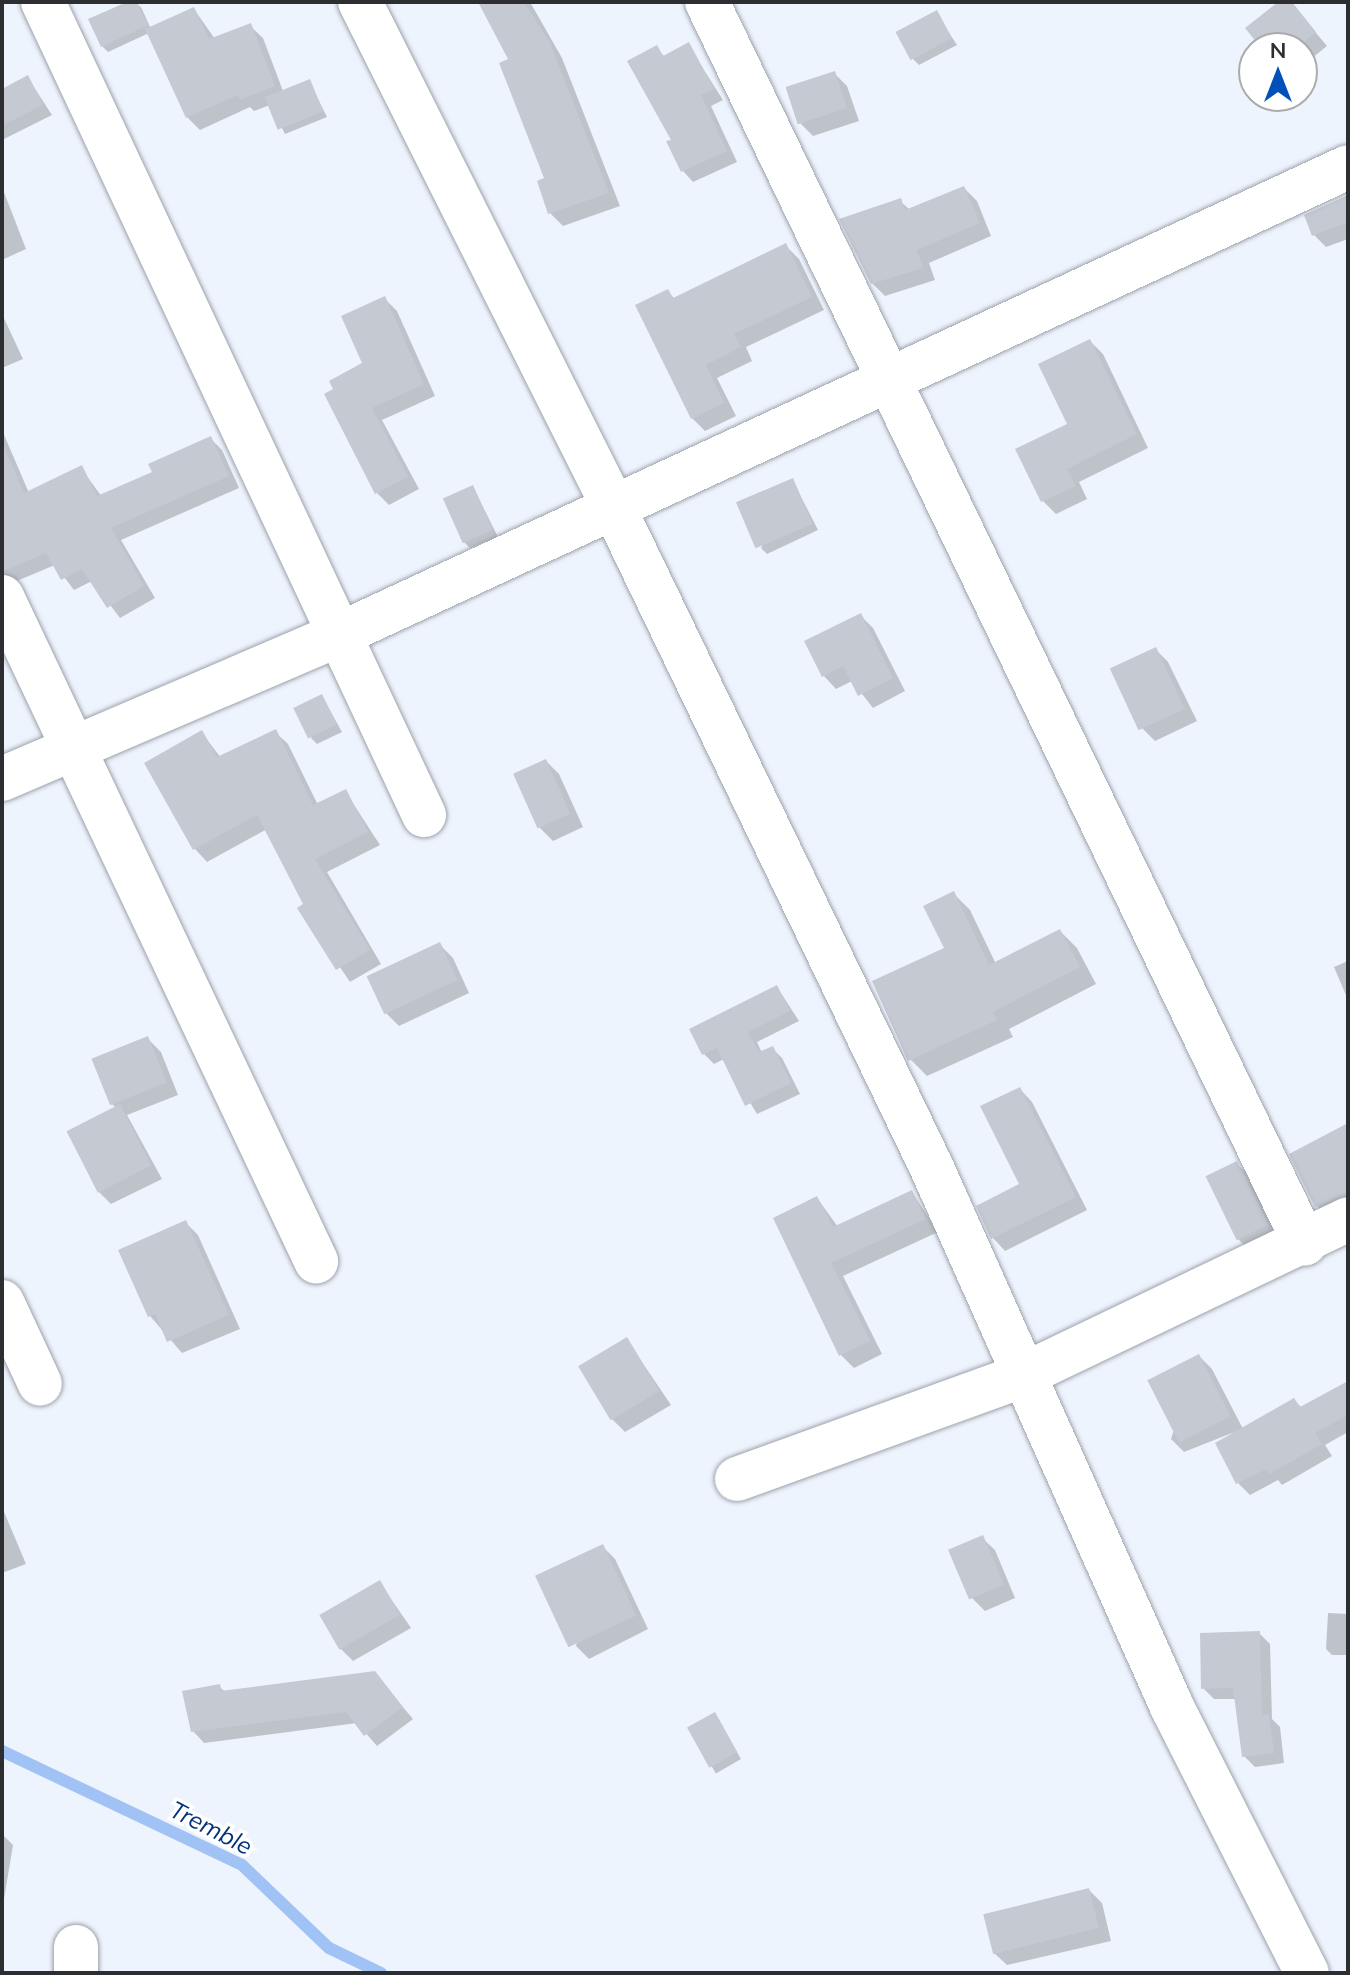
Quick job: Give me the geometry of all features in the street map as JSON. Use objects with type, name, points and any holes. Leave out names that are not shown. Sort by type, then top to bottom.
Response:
[{"type":"street","points":[[43,2],[336,636],[424,815]]},
{"type":"street","points":[[360,2],[614,508],[931,1166],[1021,1376],[1173,1709],[1307,1973]]},
{"type":"street","points":[[707,2],[1305,1244]]},
{"type":"street","points":[[2,779],[336,636],[1348,167]]},
{"type":"street","points":[[2,597],[316,1261]]},
{"type":"street","points":[[737,1479],[1021,1376],[1305,1244],[1348,1219]]},
{"type":"street","points":[[2,1302],[40,1384]]},
{"type":"building","points":[[127,2],[137,2],[148,25],[101,47],[88,19]]},
{"type":"building","points":[[478,2],[524,2],[550,43],[609,193],[548,214],[537,181],[544,178],[499,63],[508,59]]},
{"type":"building","points":[[1278,2],[1292,2],[1316,32],[1248,32],[1245,28]]},
{"type":"building","points":[[194,7],[209,39],[251,23],[275,86],[240,100],[238,95],[186,118],[145,29]]},
{"type":"building","points":[[937,10],[952,38],[911,60],[896,32]]},
{"type":"building","points":[[689,42],[714,89],[701,95],[727,151],[681,172],[666,141],[671,140],[627,61],[657,45],[663,56]]},
{"type":"building","points":[[835,71],[847,108],[798,124],[786,87]]},
{"type":"building","points":[[28,75],[43,105],[2,126],[2,89]]},
{"type":"building","points":[[310,79],[323,111],[278,130],[265,97]]},
{"type":"building","points":[[964,186],[980,223],[917,250],[923,268],[871,284],[839,219],[901,198],[905,210]]},
{"type":"building","points":[[1348,195],[1348,222],[1312,236],[1304,215]]},
{"type":"building","points":[[786,243],[812,297],[734,334],[741,347],[706,365],[724,403],[691,419],[635,305],[668,289],[673,298]]},
{"type":"building","points":[[385,296],[424,384],[372,408],[408,477],[375,494],[324,394],[333,389],[329,381],[362,363],[341,316]]},
{"type":"building","points":[[1090,339],[1137,434],[1067,469],[1076,486],[1041,502],[1015,449],[1067,424],[1038,364]]},
{"type":"building","points":[[211,436],[229,476],[111,528],[144,586],[107,608],[82,569],[61,580],[46,553],[2,572],[2,442],[24,493],[82,465],[97,496],[152,472],[148,464]]},
{"type":"building","points":[[793,478],[813,524],[755,548],[736,502]]},
{"type":"building","points":[[473,485],[493,530],[463,543],[443,498]]},
{"type":"building","points":[[861,613],[893,678],[858,696],[843,666],[822,677],[804,641]]},
{"type":"building","points":[[1156,647],[1185,709],[1139,730],[1110,669]]},
{"type":"building","points":[[322,694],[337,725],[308,739],[293,708]]},
{"type":"building","points":[[276,729],[313,805],[346,789],[368,832],[315,859],[370,950],[336,970],[297,908],[303,904],[257,815],[193,850],[144,763],[202,730],[217,757]]},
{"type":"building","points":[[546,759],[570,814],[538,828],[513,774]]},
{"type":"building","points":[[954,891],[989,965],[1060,929],[1080,967],[993,1012],[997,1020],[908,1061],[872,981],[944,948],[923,906]]},
{"type":"building","points":[[440,942],[458,980],[384,1014],[367,976]]},
{"type":"building","points":[[777,985],[790,1011],[748,1032],[759,1052],[773,1046],[791,1083],[745,1106],[717,1048],[702,1055],[689,1029]]},
{"type":"building","points":[[148,1036],[167,1082],[110,1105],[91,1059]]},
{"type":"building","points":[[1020,1087],[1076,1197],[991,1239],[976,1206],[1019,1184],[980,1106]]},
{"type":"building","points":[[120,1104],[151,1165],[98,1193],[67,1131]]},
{"type":"building","points":[[1348,1123],[1348,1194],[1315,1207],[1289,1154]]},
{"type":"building","points":[[1237,1161],[1268,1225],[1237,1240],[1206,1176]]},
{"type":"building","points":[[912,1190],[926,1219],[831,1263],[870,1341],[839,1356],[773,1218],[817,1196],[833,1227]]},
{"type":"building","points":[[186,1220],[229,1315],[167,1342],[155,1314],[148,1317],[118,1250]]},
{"type":"building","points":[[627,1337],[659,1391],[611,1420],[578,1366]]},
{"type":"building","points":[[1199,1354],[1231,1416],[1179,1443],[1147,1380]]},
{"type":"building","points":[[1348,1381],[1348,1415],[1315,1433],[1322,1444],[1269,1474],[1266,1469],[1236,1484],[1215,1443],[1294,1398],[1300,1407]]},
{"type":"building","points":[[983,1535],[1004,1585],[969,1600],[948,1550]]},
{"type":"building","points":[[603,1544],[636,1616],[568,1647],[535,1576]]},
{"type":"building","points":[[380,1580],[400,1615],[339,1650],[319,1615]]},
{"type":"building","points":[[1260,1631],[1262,1715],[1269,1714],[1274,1753],[1242,1757],[1233,1688],[1201,1689],[1200,1633]]},
{"type":"building","points":[[375,1671],[403,1707],[364,1736],[346,1712],[191,1732],[182,1691],[220,1684],[221,1691]]},
{"type":"building","points":[[715,1712],[737,1752],[709,1768],[687,1728]]},
{"type":"building","points":[[1089,1888],[1099,1928],[993,1954],[983,1914]]},
{"type":"waterway","name":"Tremble","points":[[2,1751],[242,1865],[329,1948],[381,1973]]}]
